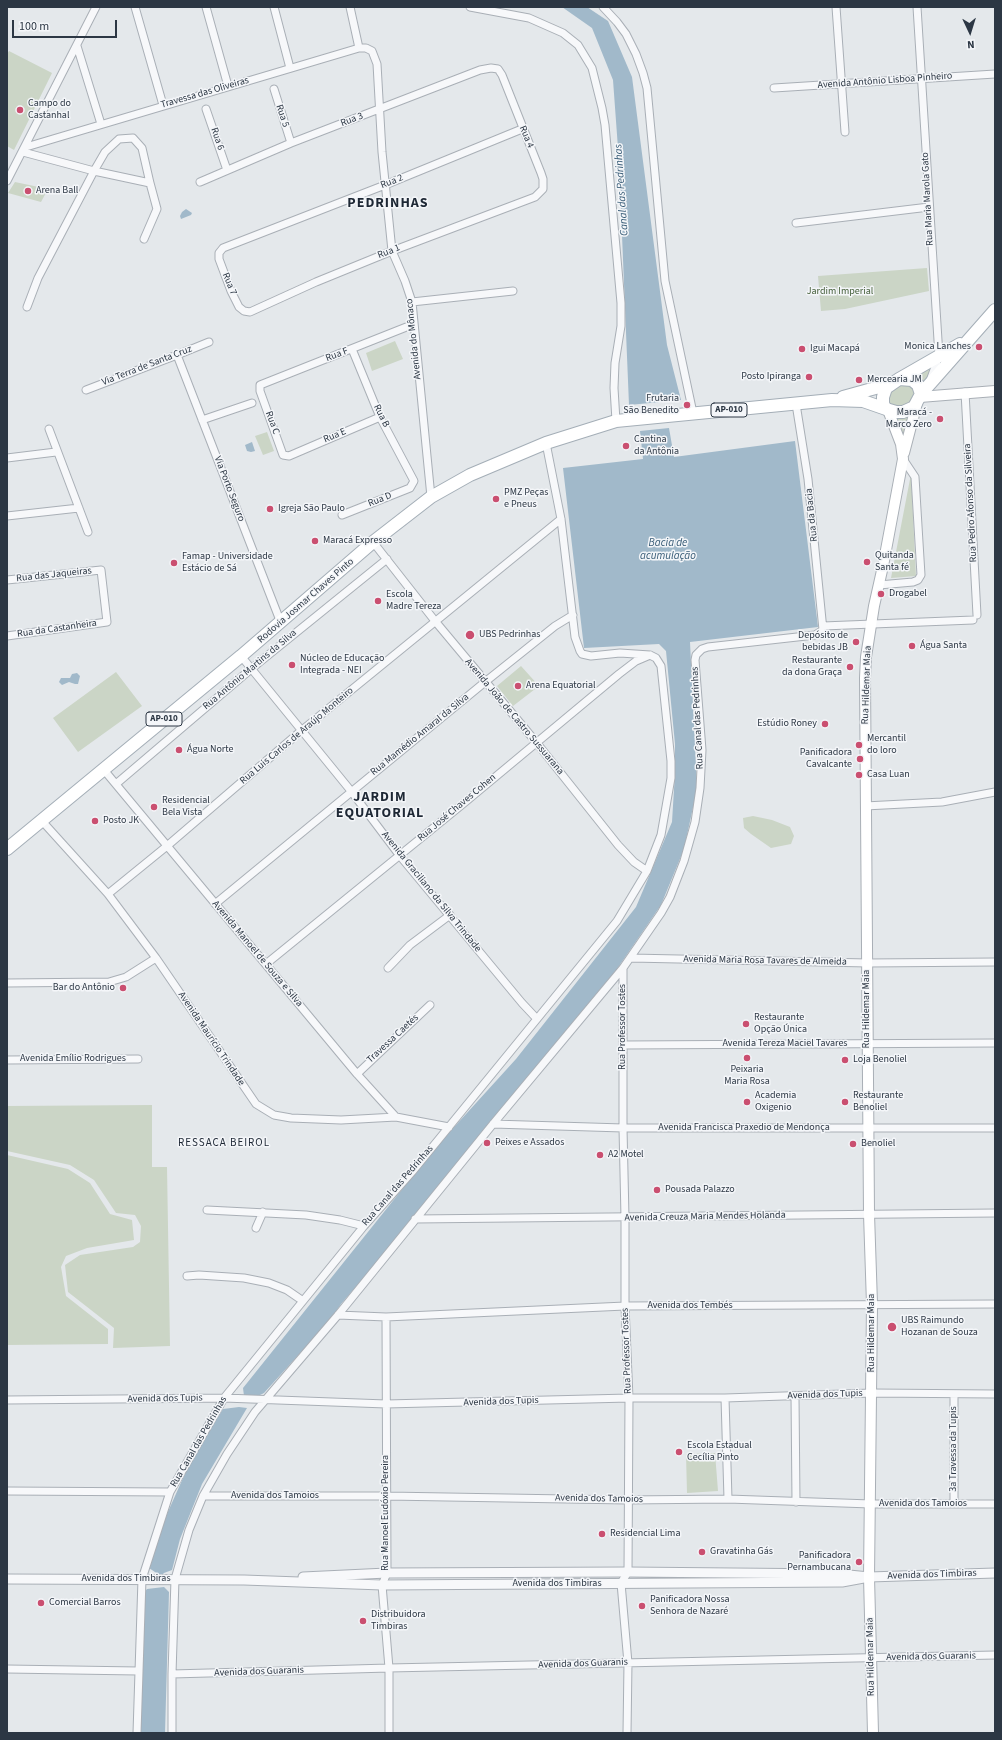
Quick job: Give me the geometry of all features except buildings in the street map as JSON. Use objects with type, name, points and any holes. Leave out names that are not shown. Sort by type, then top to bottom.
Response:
[{"type":"main road","name":"Rodovia Josmar Chaves Pinto","points":[[921,396],[968,339],[995,310]]},
{"type":"main road","name":"Rodovia Josmar Chaves Pinto","points":[[832,400],[895,381],[968,339]]},
{"type":"main road","points":[[887,410],[883,404],[883,396],[886,388],[895,381],[912,380],[918,385],[921,396],[903,459]]},
{"type":"main road","points":[[921,396],[995,391]]},
{"type":"main road","name":"AP-010","points":[[887,410],[903,412],[914,407],[921,396]]},
{"type":"main road","name":"Rodovia Josmar Chaves Pinto","points":[[7,849],[242,656],[373,542],[430,497],[470,475],[546,443],[616,421],[832,400],[863,401],[887,410]]},
{"type":"main road","name":"Rua Hildemar Maia","points":[[873,1733],[869,1577],[872,1304],[869,1214],[867,1043],[868,963],[865,806],[865,671],[871,625],[903,459],[901,444],[887,410]]},
{"type":"street","points":[[7,181],[96,7]]},
{"type":"street","points":[[135,7],[163,105]]},
{"type":"street","points":[[206,7],[228,86]]},
{"type":"street","points":[[274,7],[290,68]]},
{"type":"street","points":[[350,7],[359,48]]},
{"type":"street","points":[[470,7],[529,18],[563,33],[578,45],[592,68],[605,125],[621,303],[621,326],[614,376],[616,421]]},
{"type":"street","points":[[603,7],[626,34],[636,54],[645,81],[665,282],[693,413]]},
{"type":"street","points":[[836,7],[845,132]]},
{"type":"street","name":"Rua Maria Marola Gato","points":[[917,7],[938,356],[921,396]]},
{"type":"street","points":[[77,46],[101,124]]},
{"type":"street","name":"Travessa das Oliveiras","points":[[24,149],[163,105],[359,48]]},
{"type":"street","name":"Avenida do Mônaco","points":[[359,48],[366,48],[372,51],[377,64],[385,185],[392,251],[412,302],[430,497]]},
{"type":"street","name":"Rua 3","points":[[200,182],[291,143],[486,68],[498,69],[502,75]]},
{"type":"street","name":"Avenida Antônio Lisboa Pinheiro","points":[[774,88],[995,74]]},
{"type":"street","name":"Rua 4","points":[[502,75],[543,179],[543,189],[536,197]]},
{"type":"street","name":"Rua 5","points":[[274,89],[291,143]]},
{"type":"street","name":"Rua 6","points":[[206,109],[227,170]]},
{"type":"street","name":"Rua 2","points":[[219,253],[223,248],[232,243],[385,185],[522,129]]},
{"type":"street","points":[[27,307],[38,278],[94,171],[105,152],[119,139],[133,138],[142,148],[157,209],[144,239]]},
{"type":"street","points":[[24,149],[94,171],[150,184]]},
{"type":"street","name":"Rua 1","points":[[245,311],[253,311],[316,282],[392,251],[536,197]]},
{"type":"street","points":[[796,223],[929,208]]},
{"type":"street","name":"Rua 7","points":[[219,253],[220,264],[231,291],[239,307],[245,311]]},
{"type":"street","points":[[412,302],[513,291]]},
{"type":"street","name":"Rua F","points":[[260,385],[414,324]]},
{"type":"street","name":"Via Terra de Santa Cruz","points":[[86,390],[208,342]]},
{"type":"street","name":"Rua B","points":[[352,349],[380,417],[407,465],[414,481]]},
{"type":"street","name":"Via Porto Seguro","points":[[177,355],[281,623]]},
{"type":"street","name":"Rua C","points":[[260,385],[260,391],[284,454],[289,456]]},
{"type":"street","name":"Rua Pedro Afonso da Silveira","points":[[871,625],[975,617],[965,392]]},
{"type":"street","points":[[202,420],[252,403]]},
{"type":"street","name":"Rua da Bacia","points":[[796,404],[808,479],[823,626]]},
{"type":"street","name":"Rua E","points":[[289,456],[380,417]]},
{"type":"street","points":[[49,429],[56,452],[88,532]]},
{"type":"street","points":[[546,443],[561,519],[575,637],[580,651],[585,655],[591,656],[620,653],[650,655]]},
{"type":"street","points":[[7,458],[56,452]]},
{"type":"street","points":[[879,585],[913,582],[918,580],[921,575],[915,477],[903,459]]},
{"type":"street","name":"Rua D","points":[[342,516],[410,488],[414,481]]},
{"type":"street","points":[[7,516],[78,508]]},
{"type":"street","name":"Rua Luis Carlos de Araújo Monteiro","points":[[108,894],[167,846],[301,731],[561,519]]},
{"type":"street","name":"Avenida João de Castro Sussuarana","points":[[373,542],[435,621],[536,742],[618,845],[634,862],[646,871]]},
{"type":"street","name":"Rua Antônio Martins da Silva","points":[[119,786],[251,669],[387,559]]},
{"type":"street","name":"Rua das Jaqueiras","points":[[7,580],[101,570],[107,622]]},
{"type":"street","name":"Rua Mamédio Amaral da Silva","points":[[215,904],[485,682],[555,626],[573,615]]},
{"type":"street","name":"Rua da Castanheira","points":[[7,636],[107,622]]},
{"type":"street","points":[[823,626],[871,625]]},
{"type":"street","name":"Rua Canal das Pedrinhas","points":[[172,1733],[172,1579],[189,1530],[203,1496],[237,1436],[265,1399],[338,1315],[493,1124],[623,968],[670,897],[684,861],[696,822],[702,766],[695,660],[696,655],[702,649],[815,635],[821,632],[823,626]]},
{"type":"street","name":"Rua Canal das Pedrinhas","points":[[137,1733],[138,1671],[145,1579],[170,1492],[226,1398],[364,1226],[412,1172],[617,921],[646,871],[664,825],[671,778],[671,761],[662,671],[659,661],[650,655]]},
{"type":"street","name":"Rua José Chaves Cohen","points":[[266,964],[400,856],[623,671],[636,661],[650,655]]},
{"type":"street","name":"Avenida Graciliano da Silva Trindade","points":[[242,656],[301,731],[351,791],[400,856],[537,1019]]},
{"type":"street","name":"Avenida Manoel de Souza e Silva","points":[[104,770],[119,786],[167,846],[357,1074],[396,1117]]},
{"type":"street","points":[[865,806],[942,802],[995,792]]},
{"type":"street","name":"Avenida Maurício Trindade","points":[[42,821],[108,894],[156,958],[247,1094],[265,1111],[285,1117],[308,1120],[396,1117],[449,1127]]},
{"type":"street","points":[[388,968],[410,945],[450,915]]},
{"type":"street","points":[[7,983],[109,982],[126,978],[156,958]]},
{"type":"street","name":"Avenida Maria Rosa Tavares de Almeida","points":[[631,958],[868,963],[995,962]]},
{"type":"street","name":"Rua Professor Tostes","points":[[623,968],[625,1306],[629,1398],[627,1500],[628,1572]]},
{"type":"street","name":"Travessa Caetés","points":[[357,1074],[430,1005]]},
{"type":"street","name":"Avenida Tereza Maciel Tavares","points":[[624,1045],[995,1043]]},
{"type":"street","name":"Avenida Emílio Rodrigues","points":[[7,1060],[138,1059]]},
{"type":"street","name":"Avenida Francisca Praxedio de Mendonça","points":[[493,1124],[623,1128],[995,1128]]},
{"type":"street","points":[[207,1210],[306,1215],[340,1220],[364,1226]]},
{"type":"street","points":[[256,1228],[263,1212]]},
{"type":"street","name":"Avenida Creuza Maria Mendes Holanda","points":[[415,1219],[995,1213]]},
{"type":"street","points":[[187,1276],[199,1275],[238,1278],[269,1283],[287,1290],[303,1301]]},
{"type":"street","name":"Avenida dos Tembés","points":[[338,1315],[386,1317],[625,1306],[995,1304]]},
{"type":"street","name":"Rua Manoel Eudóxio Pereira","points":[[386,1317],[387,1573],[382,1585],[389,1668],[389,1733]]},
{"type":"street","name":"Avenida dos Tupis","points":[[7,1400],[226,1398],[386,1404],[629,1398],[725,1398],[872,1393],[954,1395],[995,1394]]},
{"type":"street","name":"3a Travessa da Tupis","points":[[954,1395],[954,1504]]},
{"type":"street","points":[[795,1396],[796,1502]]},
{"type":"street","points":[[725,1398],[728,1499]]},
{"type":"street","points":[[7,1491],[170,1492]]},
{"type":"street","name":"Avenida dos Tamoios","points":[[203,1496],[387,1496],[627,1500],[728,1499],[871,1504],[995,1504]]},
{"type":"street","points":[[627,1733],[628,1663],[621,1583],[628,1572]]},
{"type":"street","name":"Avenida dos Timbiras","points":[[244,1580],[387,1573],[628,1572],[839,1574],[869,1577],[995,1573]]},
{"type":"street","name":"Avenida dos Timbiras","points":[[7,1579],[244,1580],[382,1585],[842,1582],[869,1577]]},
{"type":"street","name":"Avenida dos Guaranis","points":[[172,1674],[995,1655]]},
{"type":"street","points":[[7,1670],[138,1671]]},
{"type":"green space","name":"Campo do Castanhal","points":[[9,51],[52,73],[14,150],[7,146],[7,54]]},
{"type":"green space","name":"Arena Ball","points":[[15,182],[48,189],[41,202],[8,193]]},
{"type":"green space","name":"Jardim Imperial","points":[[927,268],[929,291],[845,309],[821,311],[818,276]]},
{"type":"green space","points":[[395,341],[403,359],[372,371],[366,353]]},
{"type":"green space","points":[[935,362],[925,386],[923,387],[914,373]]},
{"type":"green space","points":[[906,384],[913,386],[916,394],[909,404],[900,408],[889,405],[888,395],[894,388]]},
{"type":"green space","points":[[912,412],[906,440],[894,416]]},
{"type":"green space","points":[[267,432],[274,451],[263,455],[255,436]]},
{"type":"green space","points":[[911,474],[916,576],[891,578]]},
{"type":"green space","name":"Arena Equatorial","points":[[521,666],[539,686],[513,706],[497,686]]},
{"type":"green space","points":[[116,672],[142,706],[78,752],[53,718]]},
{"type":"green space","points":[[753,816],[772,820],[790,827],[794,836],[791,844],[771,848],[751,834],[744,828],[743,818]]},
{"type":"green space","points":[[152,1105],[152,1167],[167,1167],[170,1346],[113,1348],[114,1328],[68,1292],[65,1265],[80,1255],[133,1247],[140,1242],[141,1226],[135,1215],[116,1213],[94,1180],[70,1165],[7,1151],[7,1106]]},
{"type":"green space","points":[[7,1155],[68,1169],[90,1183],[110,1214],[132,1220],[134,1240],[87,1248],[66,1256],[61,1267],[66,1296],[108,1329],[108,1344],[7,1345]]},
{"type":"green space","points":[[715,1453],[718,1491],[687,1493],[686,1454]]},
{"type":"water","name":"Canal das Pedrinhas","points":[[562,7],[587,7],[608,21],[632,77],[667,345],[681,400],[629,405],[619,162],[613,80],[592,28]]},
{"type":"water","points":[[186,209],[192,213],[191,215],[181,219],[180,216],[182,212]]},
{"type":"water","name":"Bacia de acumulação","points":[[669,428],[674,457],[795,441],[818,627],[690,642],[697,789],[684,849],[661,905],[617,969],[444,1179],[391,1246],[341,1304],[330,1320],[264,1393],[258,1396],[244,1396],[243,1388],[436,1147],[516,1059],[636,907],[672,822],[675,744],[666,651],[659,644],[584,648],[563,468],[643,459],[640,431]]},
{"type":"water","points":[[252,442],[255,451],[247,451],[245,445]]},
{"type":"water","points":[[77,673],[80,676],[78,684],[69,682],[62,685],[59,682],[61,678],[70,678],[72,674]]},
{"type":"water","points":[[239,1407],[247,1408],[202,1484],[180,1539],[172,1570],[162,1575],[158,1574],[149,1568],[167,1514],[191,1460],[223,1409]]},
{"type":"water","points":[[164,1587],[169,1592],[165,1733],[139,1733],[143,1594],[147,1589]]},
{"type":"place","name":"Campo do Castanhal","points":[[20,110]]},
{"type":"place","name":"Arena Ball","points":[[28,191]]},
{"type":"place","name":"Monica Lanches","points":[[979,347]]},
{"type":"place","name":"Igui Macapá","points":[[802,349]]},
{"type":"place","name":"Posto Ipiranga","points":[[809,377]]},
{"type":"place","name":"Mercearia JM","points":[[859,380]]},
{"type":"place","name":"Frutaria São Benedito","points":[[687,405]]},
{"type":"place","name":"Maracá - Marco Zero","points":[[940,419]]},
{"type":"place","name":"Cantina da Antônia","points":[[626,446]]},
{"type":"place","name":"PMZ Peças e Pneus","points":[[496,499]]},
{"type":"place","name":"Igreja São Paulo","points":[[270,509]]},
{"type":"place","name":"Maracá Expresso","points":[[315,541]]},
{"type":"place","name":"Quitanda Santa fé","points":[[867,562]]},
{"type":"place","name":"Famap - Universidade Estácio de Sá","points":[[174,563]]},
{"type":"place","name":"Drogabel","points":[[881,594]]},
{"type":"place","name":"Escola Madre Tereza","points":[[378,601]]},
{"type":"place","name":"UBS Pedrinhas","points":[[470,635]]},
{"type":"place","name":"Depósito de bebidas JB","points":[[856,642]]},
{"type":"place","name":"Água Santa","points":[[912,646]]},
{"type":"place","name":"Núcleo de Educação Integrada - NEI","points":[[292,665]]},
{"type":"place","name":"Restaurante da dona Graça","points":[[850,667]]},
{"type":"place","name":"Arena Equatorial","points":[[518,686]]},
{"type":"place","name":"Estúdio Roney","points":[[825,724]]},
{"type":"place","name":"Mercantil do loro","points":[[859,745]]},
{"type":"place","name":"Água Norte","points":[[179,750]]},
{"type":"place","name":"Panificadora Cavalcante","points":[[860,759]]},
{"type":"place","name":"Casa Luan","points":[[859,775]]},
{"type":"place","name":"Residencial Bela Vista","points":[[154,807]]},
{"type":"place","name":"Posto JK","points":[[95,821]]},
{"type":"place","name":"Bar do Antônio","points":[[123,988]]},
{"type":"place","name":"Restaurante Opção Única","points":[[746,1024]]},
{"type":"place","name":"Peixaria Maria Rosa","points":[[747,1058]]},
{"type":"place","name":"Loja Benoliel","points":[[845,1060]]},
{"type":"place","name":"Academia Oxigenio","points":[[747,1102]]},
{"type":"place","name":"Restaurante Benoliel","points":[[845,1102]]},
{"type":"place","name":"Peixes e Assados","points":[[487,1143]]},
{"type":"place","name":"Benoliel","points":[[853,1144]]},
{"type":"place","name":"A2 Motel","points":[[600,1155]]},
{"type":"place","name":"Pousada Palazzo","points":[[657,1190]]},
{"type":"place","name":"UBS Raimundo Hozanan de Souza","points":[[892,1327]]},
{"type":"place","name":"Escola Estadual Cecília Pinto","points":[[679,1452]]},
{"type":"place","name":"Residencial Lima","points":[[602,1534]]},
{"type":"place","name":"Gravatinha Gás","points":[[702,1552]]},
{"type":"place","name":"Panificadora Pernambucana","points":[[859,1562]]},
{"type":"place","name":"Comercial Barros","points":[[41,1603]]},
{"type":"place","name":"Panificadora Nossa Senhora de Nazaré","points":[[642,1606]]},
{"type":"place","name":"Distribuidora Timbiras","points":[[363,1621]]},
{"type":"district","name":"PEDRINHAS","points":[[388,204]]},
{"type":"district","name":"JARDIM EQUATORIAL","points":[[380,806]]},
{"type":"district","name":"RESSACA BEIROL","points":[[224,1144]]}]
